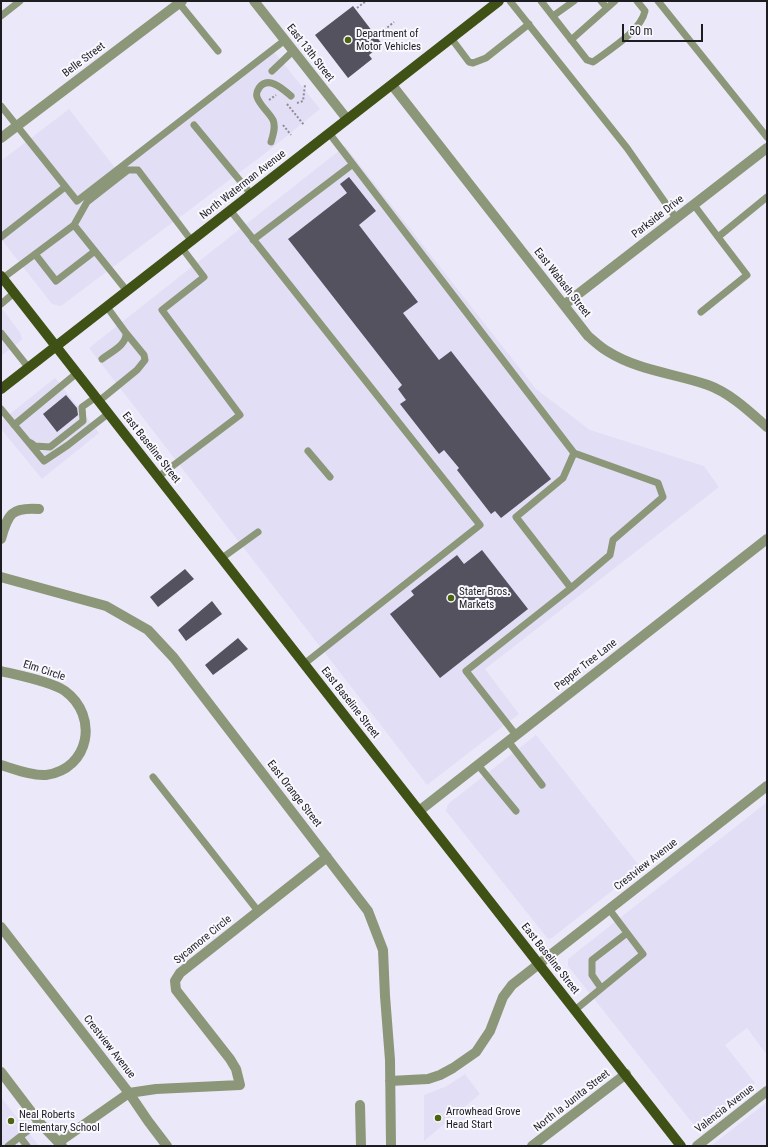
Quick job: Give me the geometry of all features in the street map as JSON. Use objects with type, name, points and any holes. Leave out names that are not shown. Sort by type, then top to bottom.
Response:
[{"type":"main road","name":"North Waterman Avenue","points":[[1,389],[499,1]]},
{"type":"main road","name":"East Baseline Street","points":[[2,277],[681,1146]]},
{"type":"street","name":"East 13th Street","points":[[254,1],[347,119]]},
{"type":"street","name":"Belle Street","points":[[1,138],[180,2]]},
{"type":"street","name":"East Wabash Street","points":[[392,85],[588,336],[606,351],[628,362],[652,371],[708,385],[744,406],[767,427]]},
{"type":"street","name":"Parkside Drive","points":[[564,305],[767,148]]},
{"type":"street","points":[[1,539],[8,519],[16,510],[26,508],[39,509]]},
{"type":"street","name":"Pepper Tree Lane","points":[[419,811],[767,539]]},
{"type":"street","name":"East Orange Street","points":[[1,577],[106,606],[148,630],[174,658],[368,911],[384,950],[390,1081],[391,1146]]},
{"type":"street","name":"Elm Circle","points":[[1,671],[60,688],[72,696],[85,719],[86,729],[86,740],[77,758],[54,773],[39,775],[1,765]]},
{"type":"street","name":"Crestview Avenue","points":[[390,1081],[428,1079],[453,1068],[476,1052],[490,1031],[503,997],[512,985],[767,786]]},
{"type":"street","name":"Sycamore Circle","points":[[240,1085],[236,1069],[230,1059],[176,990],[175,981],[180,973],[327,857]]},
{"type":"street","name":"Crestview Avenue","points":[[1,928],[129,1093],[156,1089],[240,1085]]},
{"type":"street","points":[[1,1072],[39,1122],[61,1144],[129,1093],[148,1122],[167,1146]]},
{"type":"street","name":"North la Junita Street","points":[[532,1146],[626,1074]]},
{"type":"street","name":"Valencia Avenue","points":[[697,1146],[767,1092]]},
{"type":"street","points":[[360,1105],[362,1146]]},
{"type":"lane","points":[[1,16],[20,1]]},
{"type":"lane","points":[[510,1],[627,148],[676,218]]},
{"type":"lane","points":[[541,1],[587,60],[593,62],[635,30],[644,16],[645,11],[637,1]]},
{"type":"lane","points":[[553,16],[574,1]]},
{"type":"lane","points":[[601,1],[607,8]]},
{"type":"lane","points":[[571,40],[615,1]]},
{"type":"lane","points":[[658,1],[767,137]]},
{"type":"lane","points":[[180,2],[218,51]]},
{"type":"lane","points":[[451,38],[469,62],[473,63],[486,58],[529,24]]},
{"type":"lane","points":[[1,106],[77,201],[285,40]]},
{"type":"lane","points":[[272,71],[293,51]]},
{"type":"lane","points":[[271,142],[274,130],[273,121],[256,95],[258,89],[263,84],[268,82],[277,85],[291,96]]},
{"type":"lane","points":[[194,125],[251,194]]},
{"type":"lane","points":[[329,133],[574,453],[658,483],[663,497],[613,540],[610,555],[571,588],[466,671],[542,785]]},
{"type":"lane","points":[[253,240],[352,164]]},
{"type":"lane","points":[[2,277],[74,224],[87,202],[128,170],[138,170],[192,240]]},
{"type":"lane","points":[[1,237],[65,187]]},
{"type":"lane","points":[[718,237],[767,197]]},
{"type":"lane","points":[[694,205],[747,275],[701,312]]},
{"type":"lane","points":[[230,210],[480,525],[304,664]]},
{"type":"lane","points":[[74,224],[127,291]]},
{"type":"lane","points":[[158,477],[240,415],[162,310],[204,277],[182,248]]},
{"type":"lane","points":[[35,254],[56,281],[95,251]]},
{"type":"lane","points":[[1,304],[14,293]]},
{"type":"lane","points":[[24,438],[35,446],[50,447],[83,421],[82,407],[98,399],[136,370],[145,360],[144,354],[107,307]]},
{"type":"lane","points":[[102,359],[125,341],[126,332]]},
{"type":"lane","points":[[1,333],[28,367]]},
{"type":"lane","points":[[14,425],[77,373]]},
{"type":"lane","points":[[1,409],[44,461],[109,413]]},
{"type":"lane","points":[[308,451],[330,477]]},
{"type":"lane","points":[[571,588],[516,517],[563,478],[574,453]]},
{"type":"lane","points":[[222,558],[258,532]]},
{"type":"lane","points":[[478,765],[516,811]]},
{"type":"lane","points":[[153,777],[258,911]]},
{"type":"lane","points":[[575,1010],[643,954],[610,909]]},
{"type":"lane","points":[[601,988],[592,975],[592,960],[627,933]]},
{"type":"lane","points":[[8,1146],[39,1122]]},
{"type":"lane","points":[[20,1137],[27,1146]]},
{"type":"path","points":[[357,8],[366,1]]},
{"type":"path","points":[[378,35],[394,22]]},
{"type":"path","points":[[265,103],[278,93]]},
{"type":"path","points":[[285,102],[304,125]]},
{"type":"path","points":[[279,120],[291,135]]},
{"type":"shaded area","points":[[271,48],[320,109],[267,152],[61,306],[52,304],[1,239],[1,161],[69,109],[116,169]]},
{"type":"shaded area","points":[[345,146],[536,389],[590,430],[704,466],[719,487],[485,669],[519,714],[427,785],[89,348]]},
{"type":"shaded area","points":[[1,307],[21,334],[22,340],[1,356]]},
{"type":"shaded area","points":[[55,378],[99,433],[42,479],[1,429],[1,421]]},
{"type":"shaded area","points":[[536,735],[641,868],[552,938],[548,939],[446,811],[448,804]]},
{"type":"shaded area","points":[[767,802],[767,1055],[747,1028],[725,1045],[755,1083],[697,1129],[568,966],[568,959]]},
{"type":"shaded area","name":"Arrowhead Grove Head Start","points":[[465,1074],[480,1094],[424,1141],[424,1095],[447,1086]]},
{"type":"shaded area","name":"Neal Roberts Elementary School","points":[[1,1097],[39,1146],[1,1146]]},
{"type":"shaded area","points":[[767,1102],[767,1146],[711,1146]]},
{"type":"building","name":"Department of Motor Vehicles","points":[[353,6],[382,44],[369,55],[372,59],[348,78],[315,35]]},
{"type":"building","points":[[349,177],[376,211],[359,225],[418,302],[403,313],[439,360],[451,351],[551,479],[501,518],[495,511],[491,514],[457,470],[459,468],[444,450],[439,454],[400,404],[406,400],[398,389],[402,385],[288,239],[347,193],[340,184]]},
{"type":"building","points":[[66,395],[77,408],[78,415],[57,432],[43,414]]},
{"type":"building","points":[[482,550],[528,609],[440,678],[390,614],[414,595],[411,591],[457,555],[464,564]]},
{"type":"building","points":[[185,569],[194,579],[158,607],[150,597]]},
{"type":"building","points":[[212,601],[222,614],[186,641],[178,630]]},
{"type":"building","points":[[238,638],[248,649],[213,675],[205,665]]},
{"type":"place","name":"Department of Motor Vehicles","points":[[348,40]]},
{"type":"place","name":"Stater Bros. Markets","points":[[451,598]]},
{"type":"place","name":"Arrowhead Grove Head Start","points":[[438,1118]]},
{"type":"place","name":"Neal Roberts Elementary School","points":[[11,1121]]}]
